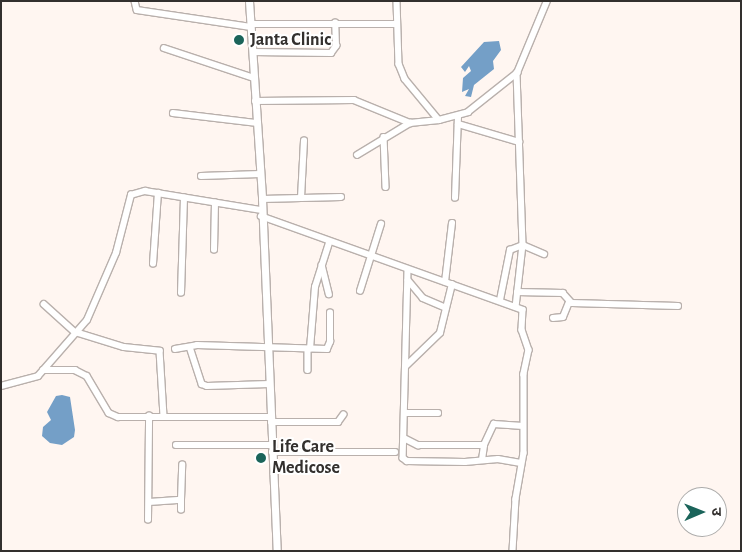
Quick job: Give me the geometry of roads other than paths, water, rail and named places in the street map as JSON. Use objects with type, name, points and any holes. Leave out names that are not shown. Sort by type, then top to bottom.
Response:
[{"type":"street","points":[[135,1],[137,10],[251,26],[396,24]]},
{"type":"street","points":[[249,1],[262,199],[261,213],[277,551]]},
{"type":"street","points":[[397,1],[396,24],[399,64],[405,79],[439,120]]},
{"type":"street","points":[[516,307],[523,245],[517,73],[547,1]]},
{"type":"street","points":[[252,52],[330,53],[336,46],[335,24]]},
{"type":"street","points":[[164,48],[254,78]]},
{"type":"street","points":[[357,155],[410,123],[458,116],[477,106],[517,73]]},
{"type":"street","points":[[255,101],[354,100],[410,123]]},
{"type":"street","points":[[173,113],[257,123]]},
{"type":"street","points":[[455,198],[458,116]]},
{"type":"street","points":[[458,124],[519,142]]},
{"type":"street","points":[[384,137],[386,187]]},
{"type":"street","points":[[300,198],[304,141]]},
{"type":"street","points":[[201,176],[260,174]]},
{"type":"street","points":[[1,386],[32,379],[43,370],[87,320],[116,253],[128,198],[145,191],[261,213],[329,243],[408,271],[500,300],[524,313],[522,330],[529,350],[524,374],[524,453],[521,463],[513,551]]},
{"type":"street","points":[[153,264],[158,193]]},
{"type":"street","points":[[262,199],[341,197]]},
{"type":"street","points":[[181,293],[184,198]]},
{"type":"street","points":[[214,250],[215,203]]},
{"type":"street","points":[[445,282],[452,223]]},
{"type":"street","points":[[360,291],[372,258],[381,224]]},
{"type":"street","points":[[308,370],[315,287],[329,243]]},
{"type":"street","points":[[500,300],[510,250],[523,245],[544,254]]},
{"type":"street","points":[[322,265],[328,294]]},
{"type":"street","points":[[408,271],[403,458],[406,461],[482,460],[521,463]]},
{"type":"street","points":[[408,280],[422,298],[446,308]]},
{"type":"street","points":[[406,366],[440,333],[452,284]]},
{"type":"street","points":[[517,292],[563,293],[568,296],[563,317],[553,318]]},
{"type":"street","points":[[568,302],[678,306]]},
{"type":"street","points":[[44,304],[75,332],[124,347],[160,351],[164,416]]},
{"type":"street","points":[[174,349],[190,347],[327,349],[330,346],[330,313]]},
{"type":"street","points":[[190,347],[202,384],[206,386],[269,384]]},
{"type":"street","points":[[43,370],[75,370],[87,376],[113,416],[338,422],[343,415]]},
{"type":"street","points":[[404,413],[438,413]]},
{"type":"street","points":[[148,520],[149,416]]},
{"type":"street","points":[[482,460],[484,445],[494,424],[523,426]]},
{"type":"street","points":[[404,438],[418,445],[484,445]]},
{"type":"street","points":[[176,445],[395,452]]},
{"type":"street","points":[[181,510],[182,465]]},
{"type":"street","points":[[149,502],[181,500]]},
{"type":"water","points":[[499,41],[501,50],[493,61],[494,69],[474,85],[471,97],[465,96],[469,89],[462,92],[463,78],[471,71],[469,66],[465,72],[461,67],[484,42]]},
{"type":"water","points":[[56,396],[70,397],[75,430],[74,437],[62,445],[50,443],[42,436],[43,427],[51,420],[47,412]]},
{"type":"place","name":"Janta Clinic","points":[[239,40]]},
{"type":"place","name":"Life Care Medicose","points":[[261,458]]}]
